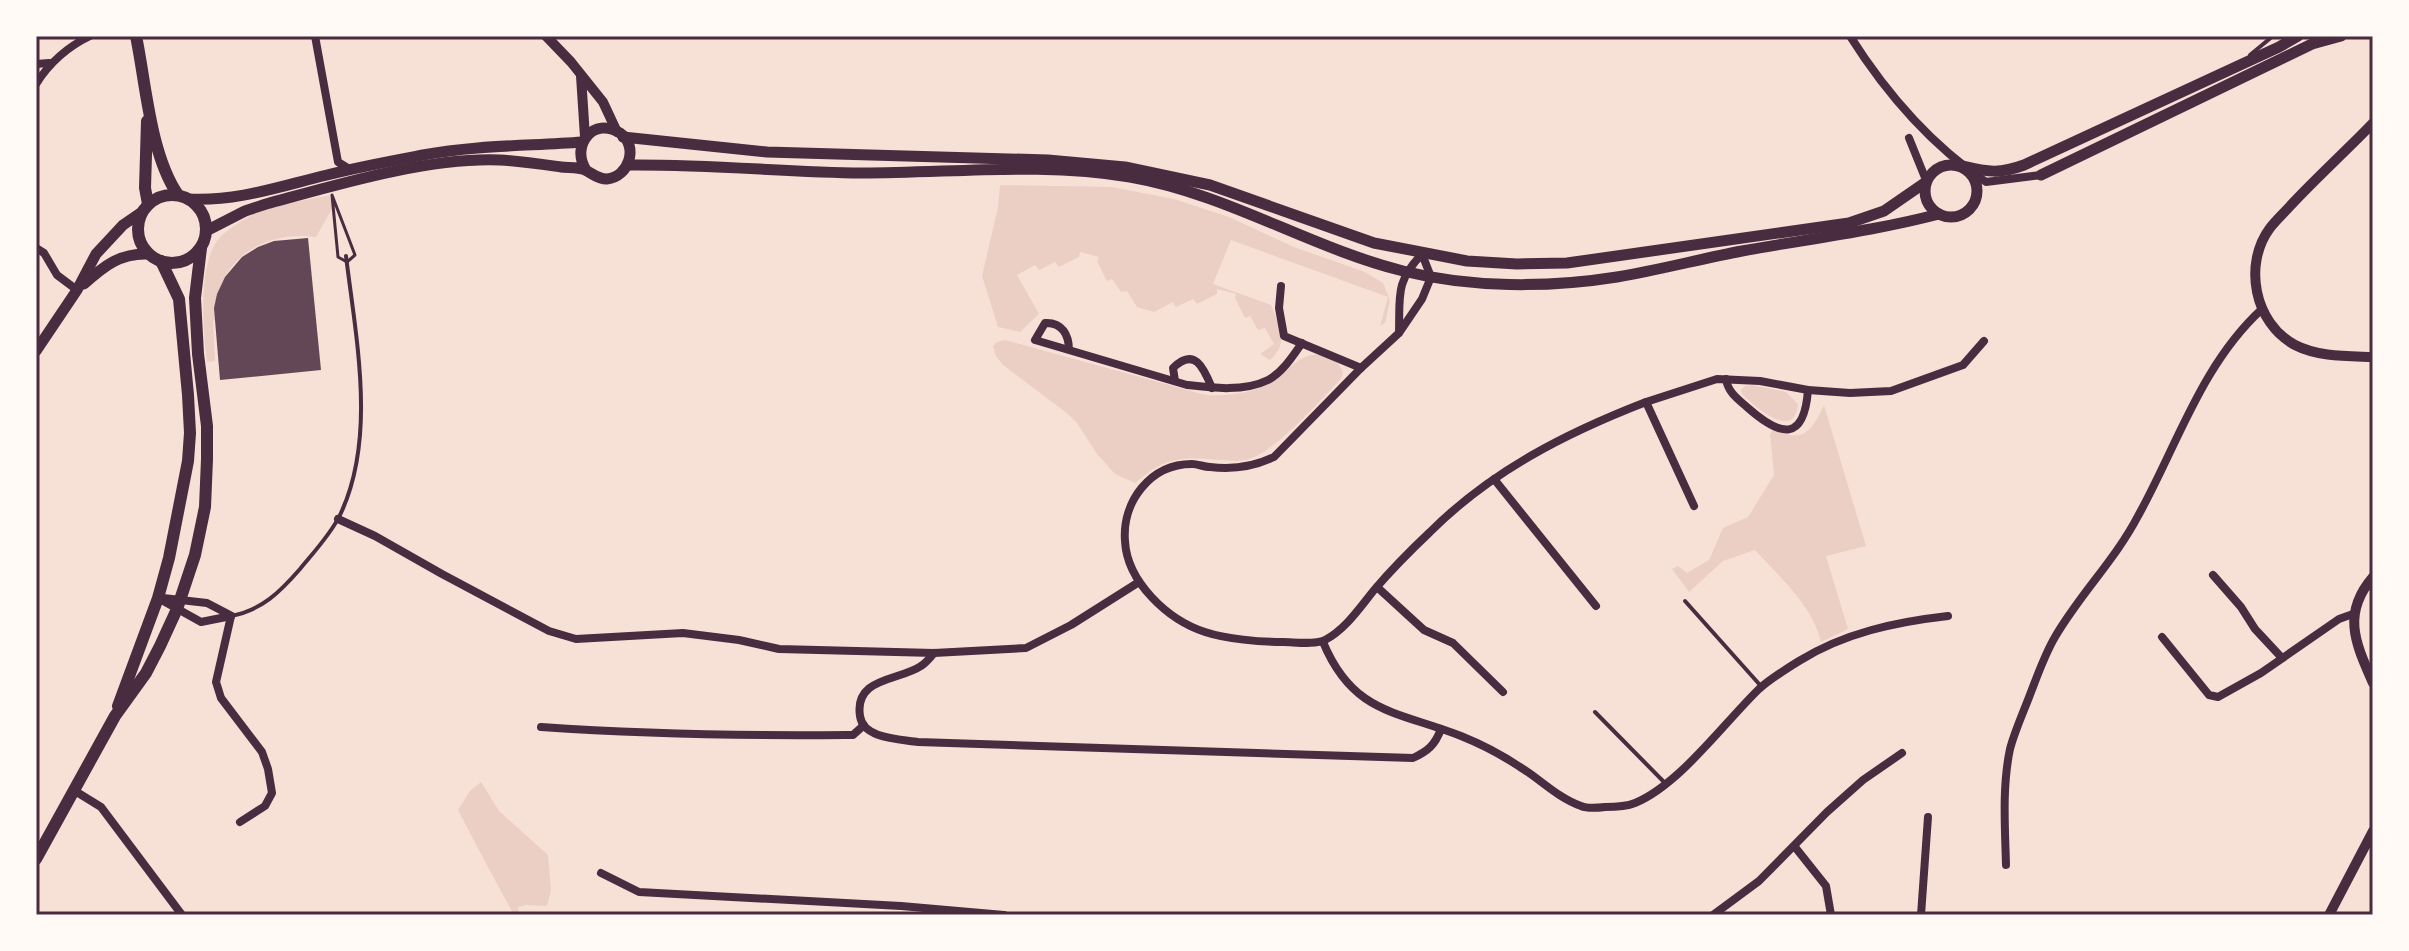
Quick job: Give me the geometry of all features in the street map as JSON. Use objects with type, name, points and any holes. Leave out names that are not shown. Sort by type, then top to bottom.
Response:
[{"type":"main road","points":[[36,859],[115,716],[146,673],[179,604],[195,555],[205,507],[207,426],[195,298],[206,231],[198,207],[169,182],[147,102],[136,36]]},
{"type":"main road","points":[[1963,166],[1985,172],[2006,172],[2298,36]]},
{"type":"main road","points":[[2041,175],[2312,44],[2341,36]]},
{"type":"main road","points":[[147,102],[145,208],[137,227],[140,241],[148,254]]},
{"type":"main road","points":[[36,351],[77,290],[96,254],[123,225],[162,196],[210,200],[245,195],[428,154],[482,146],[584,140],[601,129],[767,152],[1048,160],[1125,167],[1210,185],[1374,243],[1467,261],[1517,264],[1567,263],[1849,223],[1884,211],[1926,181],[1937,168],[1953,164],[1975,177],[1978,193],[1972,208],[1957,217],[1939,214],[1891,227],[1774,245],[1617,277],[1504,284],[1431,277],[1369,261],[1234,206],[1178,188],[1131,178],[1045,169],[820,173],[674,164],[627,165]]},
{"type":"main road","points":[[584,140],[580,154],[586,170],[606,179],[621,173],[627,165],[630,152],[620,134]]},
{"type":"main road","points":[[206,231],[266,204],[415,168],[467,160],[497,160],[586,170]]},
{"type":"main road","points":[[1926,181],[1925,197],[1939,214]]},
{"type":"main road","points":[[77,290],[106,263],[133,253],[148,254],[161,261],[176,263],[190,258],[201,248]]},
{"type":"main road","points":[[115,716],[158,598],[182,499],[190,433],[179,299],[161,261]]},
{"type":"street","points":[[36,84],[49,63],[90,36]]},
{"type":"street","points":[[315,36],[338,162],[351,170]]},
{"type":"street","points":[[546,36],[603,102],[620,134]]},
{"type":"street","points":[[1850,36],[1884,85],[1923,130],[1963,166],[1986,182],[2041,175]]},
{"type":"street","points":[[36,64],[49,63]]},
{"type":"street","points":[[581,74],[584,140]]},
{"type":"street","points":[[2373,123],[2270,228],[2261,244],[2256,263],[2256,288],[2262,309],[2293,344],[2327,354],[2373,357]]},
{"type":"street","points":[[1909,138],[1926,181]]},
{"type":"street","points":[[36,248],[44,253],[57,275],[77,290]]},
{"type":"street","points":[[1399,333],[1400,292],[1406,271],[1422,254],[1431,277],[1422,299],[1399,333],[1274,457],[1242,468],[1190,464],[1165,470],[1140,486],[1129,509],[1125,540],[1129,560],[1139,582],[1168,613],[1207,633],[1269,642],[1323,642],[1352,619],[1377,587],[1448,514],[1522,460],[1575,431],[1646,402],[1702,383],[1726,379],[1760,381],[1808,390],[1850,393],[1891,391],[1963,365],[1984,341]]},
{"type":"street","points":[[1281,286],[1279,308],[1284,336],[1361,368]]},
{"type":"street","points":[[2006,865],[2005,804],[2010,752],[2042,664],[2082,596],[2115,556],[2138,517],[2205,383],[2243,326],[2262,309]]},
{"type":"street","points":[[1069,350],[1067,334],[1060,326],[1053,322],[1045,323],[1035,340],[1069,350],[1175,381],[1212,388],[1239,387],[1268,380],[1302,343]]},
{"type":"street","points":[[1175,381],[1173,368],[1184,360],[1192,359],[1199,363],[1212,388]]},
{"type":"street","points":[[1726,379],[1735,397],[1778,429],[1792,429],[1799,425],[1808,390]]},
{"type":"street","points":[[1646,402],[1694,506]]},
{"type":"street","points":[[1494,479],[1596,606]]},
{"type":"street","points":[[338,519],[549,631],[576,639],[683,633],[779,649],[934,653],[1026,648],[1071,625],[1139,582]]},
{"type":"street","points":[[2213,575],[2282,658]]},
{"type":"street","points":[[2373,577],[2361,593],[2353,614],[2354,632],[2373,683]]},
{"type":"street","points":[[1377,587],[1424,630],[1453,643],[1503,692]]},
{"type":"street","points":[[158,598],[179,604],[207,603],[231,616]]},
{"type":"street","points":[[179,604],[201,622],[231,616]]},
{"type":"street","points":[[2162,637],[2209,695],[2218,697],[2335,622],[2353,614]]},
{"type":"street","points":[[231,616],[216,682],[221,698],[262,752],[272,786],[265,806],[240,822]]},
{"type":"street","points":[[1323,642],[1341,677],[1361,697],[1385,711],[1441,729],[1488,749],[1582,807],[1619,806],[1635,803],[1665,783],[1761,687],[1797,662],[1833,642],[1884,626],[1948,616]]},
{"type":"street","points":[[934,653],[923,665],[878,681],[868,689],[860,707],[863,726],[885,737],[918,742],[1413,758],[1436,742],[1441,729]]},
{"type":"street","points":[[541,727],[757,737],[853,735],[863,726]]},
{"type":"street","points":[[1713,915],[1759,881],[1863,780],[1902,753]]},
{"type":"street","points":[[75,791],[101,807],[182,915]]},
{"type":"street","points":[[1921,915],[1928,817]]},
{"type":"street","points":[[2329,915],[2373,831]]},
{"type":"street","points":[[1795,847],[1826,886],[1831,915]]},
{"type":"street","points":[[601,873],[639,892],[901,906],[1004,915]]},
{"type":"lane","points":[[2239,64],[2273,36]]},
{"type":"lane","points":[[231,616],[259,607],[285,586],[338,519],[351,490],[360,447],[359,374],[346,256]]},
{"type":"lane","points":[[1685,601],[1761,687]]},
{"type":"lane","points":[[1595,712],[1665,783]]},
{"type":"path","points":[[338,257],[332,195],[355,255]]},
{"type":"shaded area","points":[[1000,185],[1112,187],[1174,199],[1229,217],[1294,247],[1365,272],[1383,283],[1390,300],[1385,323],[1380,326],[1388,297],[1231,240],[1213,284],[1271,305],[1281,340],[1280,347],[1270,360],[1260,354],[1274,344],[1265,328],[1258,330],[1250,316],[1245,318],[1236,294],[1217,289],[1217,294],[1197,304],[1193,299],[1176,307],[1173,302],[1154,312],[1137,307],[1127,291],[1121,292],[1112,279],[1107,281],[1097,261],[1099,257],[1080,252],[1079,257],[1059,267],[1055,262],[1039,270],[1035,265],[1017,275],[1039,314],[1020,332],[998,327],[982,276]]},
{"type":"shaded area","points":[[330,195],[332,209],[316,237],[277,239],[244,254],[232,266],[217,299],[213,321],[215,361],[207,362],[204,283],[217,241],[233,226],[261,211]]},
{"type":"shaded area","points":[[1005,340],[1206,395],[1234,394],[1262,387],[1298,361],[1315,355],[1333,360],[1343,374],[1287,434],[1252,458],[1237,461],[1175,460],[1156,468],[1135,483],[1115,474],[1068,414],[1003,365],[993,346]]},
{"type":"shaded area","points":[[1745,386],[1786,392],[1798,404],[1795,415],[1790,420],[1782,421],[1765,413],[1742,394]]},
{"type":"shaded area","points":[[1824,405],[1866,546],[1826,556],[1848,629],[1821,642],[1803,604],[1755,550],[1723,561],[1689,592],[1672,569],[1678,566],[1687,573],[1709,560],[1723,528],[1748,517],[1774,475],[1770,434],[1774,429],[1792,435],[1805,432],[1811,428]]},
{"type":"shaded area","points":[[481,782],[499,811],[548,855],[551,890],[547,906],[518,907],[519,915],[514,915],[458,810],[470,791]]},
{"type":"building","points":[[308,238],[321,370],[220,380],[214,308],[225,277],[242,257],[258,247],[274,241]]}]
